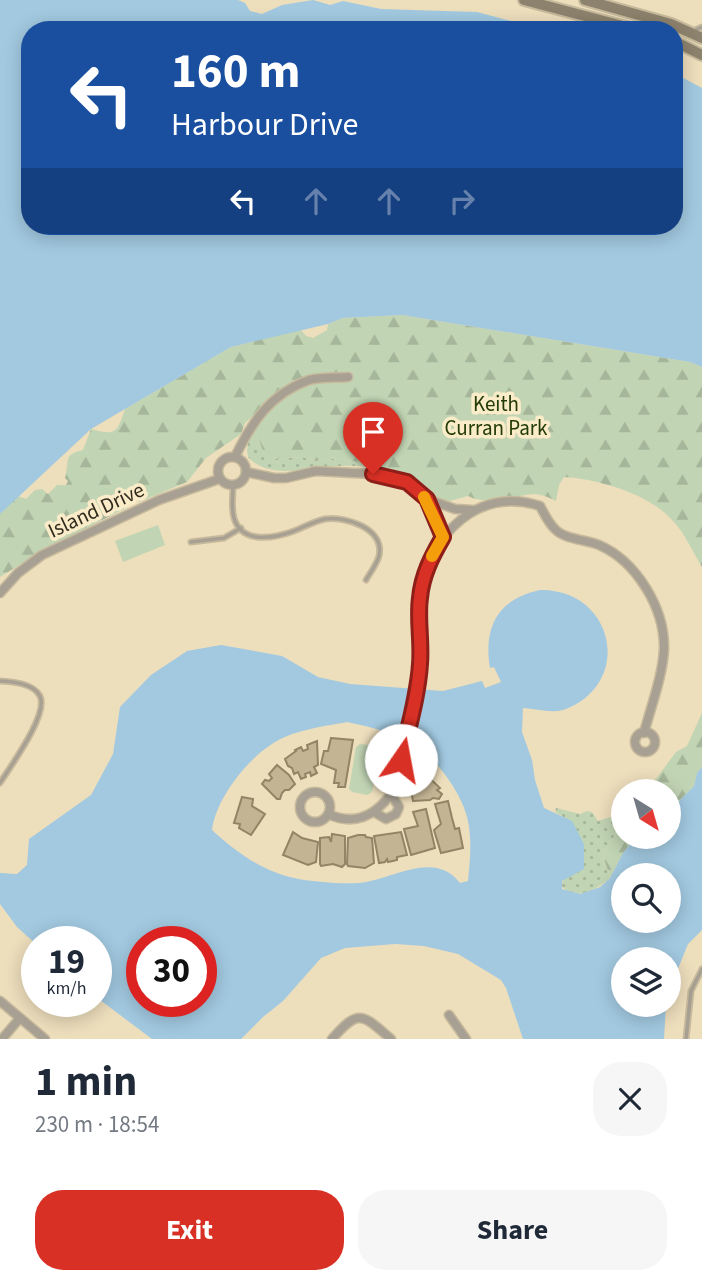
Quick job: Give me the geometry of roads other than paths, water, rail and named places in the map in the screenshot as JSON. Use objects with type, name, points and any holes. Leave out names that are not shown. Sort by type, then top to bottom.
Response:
[{"type":"main road","points":[[524,0],[604,21]]},
{"type":"main road","points":[[585,0],[661,21]]},
{"type":"main road","points":[[683,29],[702,38]]},
{"type":"main road","points":[[683,46],[702,55]]},
{"type":"street","points":[[235,457],[251,425],[261,411],[275,399],[311,380],[348,377]]},
{"type":"street","points":[[235,457],[244,464],[246,472],[243,480],[233,486],[219,479],[218,465],[225,458],[235,457]]},
{"type":"street","points":[[246,472],[274,478],[316,471],[373,474],[407,482],[427,499],[455,509],[473,510]]},
{"type":"street","name":"Island Drive","points":[[0,593],[18,573],[42,555],[159,500],[219,479]]},
{"type":"street","points":[[427,499],[443,537]]},
{"type":"street","points":[[328,814],[349,820],[361,818],[374,812],[391,794],[418,682],[420,597],[430,559],[443,537],[481,505],[510,500],[540,506],[561,534],[600,545],[623,561],[638,576],[652,599],[660,621],[664,647],[662,670],[644,733]]},
{"type":"street","points":[[374,812],[386,819],[393,817],[399,807],[391,794]]},
{"type":"street","points":[[0,1002],[46,1039]]},
{"type":"street","points":[[449,1015],[463,1037]]},
{"type":"street","points":[[332,1039],[345,1023],[356,1017],[365,1018],[391,1039]]},
{"type":"street","points":[[2,1039],[20,1018]]},
{"type":"lane","points":[[691,32],[702,27]]},
{"type":"lane","points":[[233,486],[235,520],[255,538],[274,538],[324,519],[342,519],[361,525],[370,532],[379,547],[379,555],[366,580]]},
{"type":"lane","points":[[191,542],[224,538],[241,528]]},
{"type":"lane","points":[[0,681],[30,686],[40,695],[41,705],[37,722],[0,783]]},
{"type":"lane","points":[[686,1039],[691,991],[702,969]]},
{"type":"water","points":[[0,0],[238,0],[245,3],[250,11],[262,14],[282,5],[313,0],[330,5],[343,1],[381,9],[477,12],[511,21],[21,21],[21,235],[683,235],[683,78],[702,88],[702,367],[690,362],[402,315],[343,318],[231,347],[91,429],[0,514]]},
{"type":"water","points":[[540,590],[565,594],[585,604],[599,620],[606,639],[607,659],[601,679],[587,696],[561,710],[523,708],[522,732],[544,808],[572,821],[584,844],[584,869],[562,881],[562,889],[580,894],[600,887],[611,876],[611,933],[681,933],[681,863],[618,863],[626,849],[681,849],[681,799],[694,786],[697,773],[702,767],[702,930],[688,944],[681,961],[681,947],[611,947],[611,1017],[665,1017],[664,1039],[523,1039],[501,980],[458,954],[424,946],[395,944],[345,948],[321,958],[283,1001],[241,1039],[152,1039],[112,1009],[112,926],[21,926],[21,931],[0,904],[0,873],[17,874],[27,865],[29,839],[91,795],[113,754],[120,707],[151,675],[187,651],[221,645],[282,656],[318,677],[350,684],[443,691],[482,681],[485,688],[501,682],[494,667],[490,668],[489,640],[497,617],[513,600]],"holes":[[[347,722],[405,740],[422,750],[439,767],[461,800],[468,821],[470,844],[468,881],[460,883],[450,873],[425,867],[359,883],[301,879],[260,866],[212,830],[219,807],[241,772],[260,753],[278,741],[296,733]]]},
{"type":"park label","name":"Keith Curran Park","points":[[496,416]]}]
